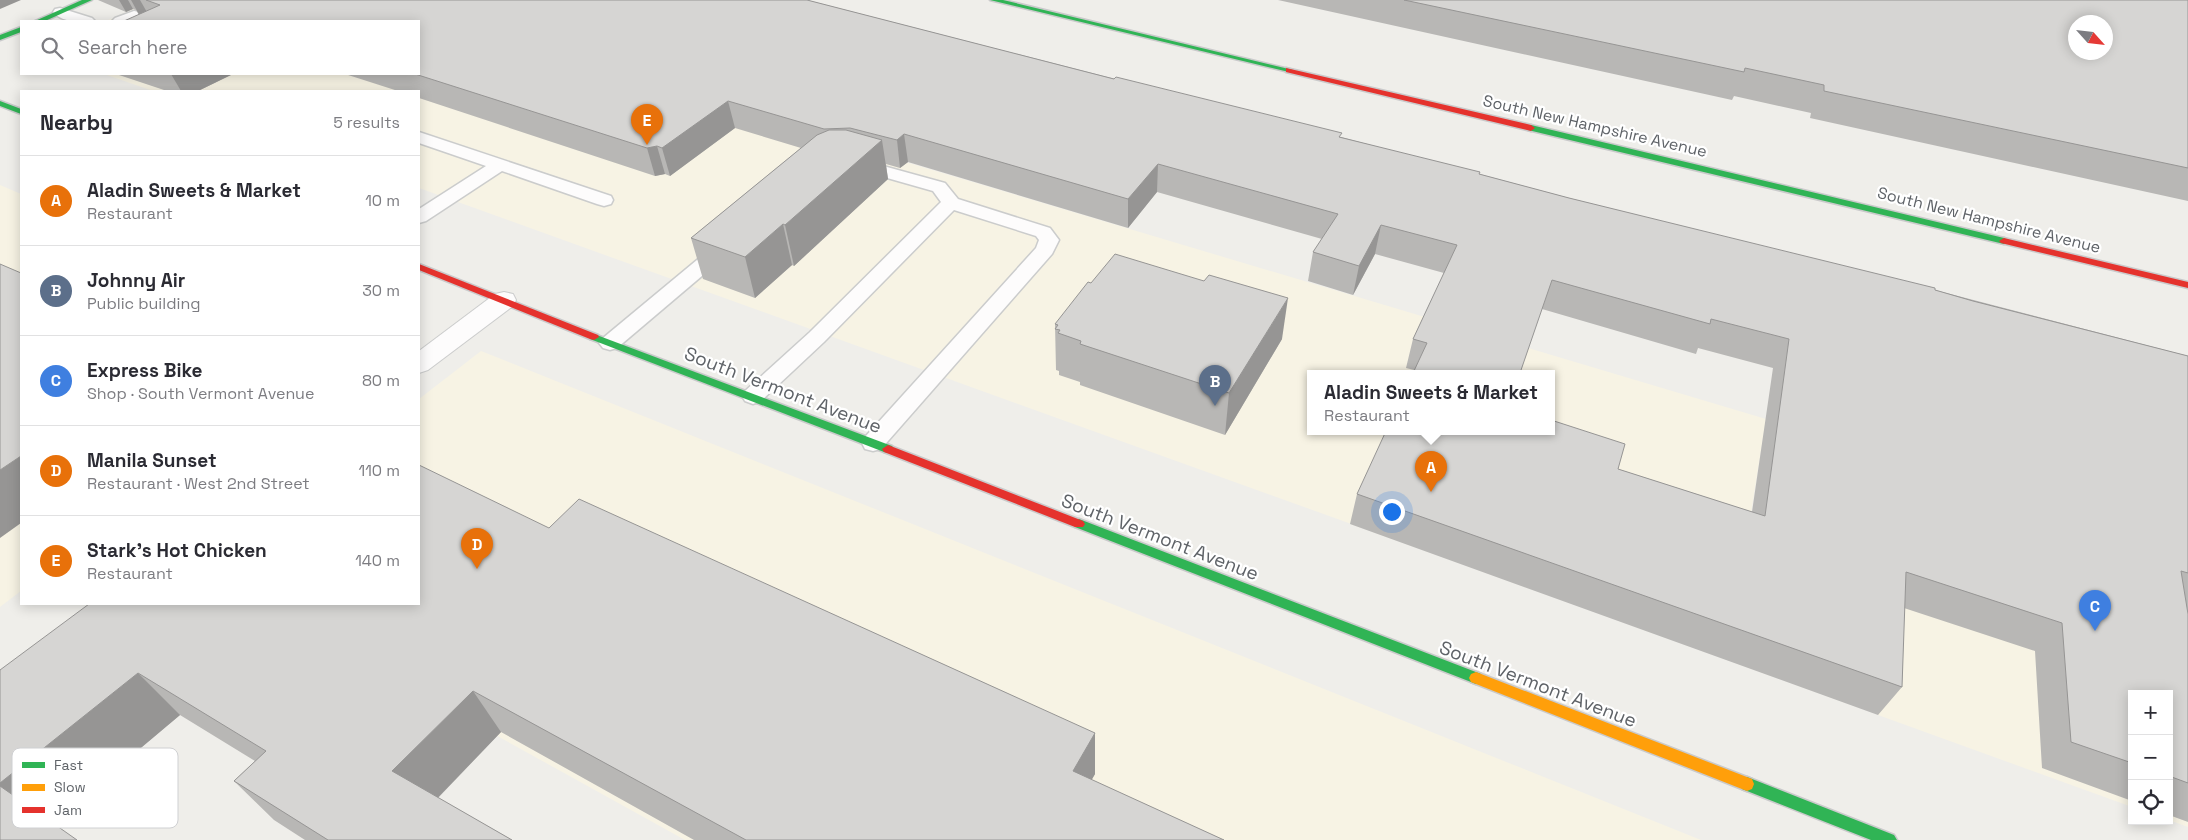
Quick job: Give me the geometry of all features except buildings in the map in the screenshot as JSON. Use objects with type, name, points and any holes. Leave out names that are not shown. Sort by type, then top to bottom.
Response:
[{"type":"main road","points":[[40,20],[88,0]]},
{"type":"main road","name":"South New Hampshire Avenue","points":[[994,0],[2188,285]]},
{"type":"main road","points":[[0,38],[20,29]]},
{"type":"main road","points":[[0,103],[20,112]]},
{"type":"main road","name":"South Vermont Avenue","points":[[420,267],[1890,840]]},
{"type":"street","points":[[420,363],[504,300]]},
{"type":"lane","points":[[60,12],[84,20]]},
{"type":"lane","points":[[122,20],[134,15]]},
{"type":"lane","points":[[420,137],[604,200]]},
{"type":"lane","points":[[840,162],[854,162],[940,187],[951,203],[1043,232],[1049,240],[1045,250],[873,443]]},
{"type":"lane","points":[[420,216],[499,165]]},
{"type":"lane","points":[[753,396],[817,337],[951,203]]},
{"type":"lane","points":[[610,343],[736,238]]},
{"type":"shaded area","points":[[154,0],[363,0],[1766,419],[1746,544],[1457,562],[420,188],[420,90],[150,90],[107,75],[420,75],[420,20],[108,20]]},
{"type":"shaded area","points":[[0,185],[20,194],[20,592],[0,607]]},
{"type":"shaded area","points":[[481,351],[1701,840],[685,840],[261,605],[420,605],[420,398]]},
{"type":"shaded area","points":[[2188,545],[2188,827],[2173,821],[2173,690],[2128,690],[2128,806],[1878,715],[1884,601]]},
{"type":"traffic: fast","points":[[41,20],[88,0]]},
{"type":"traffic: fast","points":[[994,0],[1289,70]]},
{"type":"traffic: fast","points":[[0,38],[20,29]]},
{"type":"traffic: fast","points":[[0,103],[20,112]]},
{"type":"traffic: fast","points":[[1531,128],[2004,241]]},
{"type":"traffic: fast","points":[[594,337],[888,449]]},
{"type":"traffic: fast","points":[[1079,524],[1476,678]]},
{"type":"traffic: fast","points":[[1747,784],[1889,840]]},
{"type":"traffic: slow","points":[[1476,678],[1747,784]]},
{"type":"traffic: jam","points":[[1289,70],[1531,128]]},
{"type":"traffic: jam","points":[[2004,241],[2188,285]]},
{"type":"traffic: jam","points":[[420,267],[594,337]]},
{"type":"traffic: jam","points":[[888,449],[1079,524]]},
{"type":"place","name":"Stark's Hot Chicken","points":[[647,145]]},
{"type":"place","name":"Johnny Air","points":[[1215,406]]},
{"type":"place","name":"Aladin Sweets & Market","points":[[1431,492]]},
{"type":"place","name":"Manila Sunset","points":[[477,569]]},
{"type":"place","name":"Express Bike","points":[[2095,631]]}]
